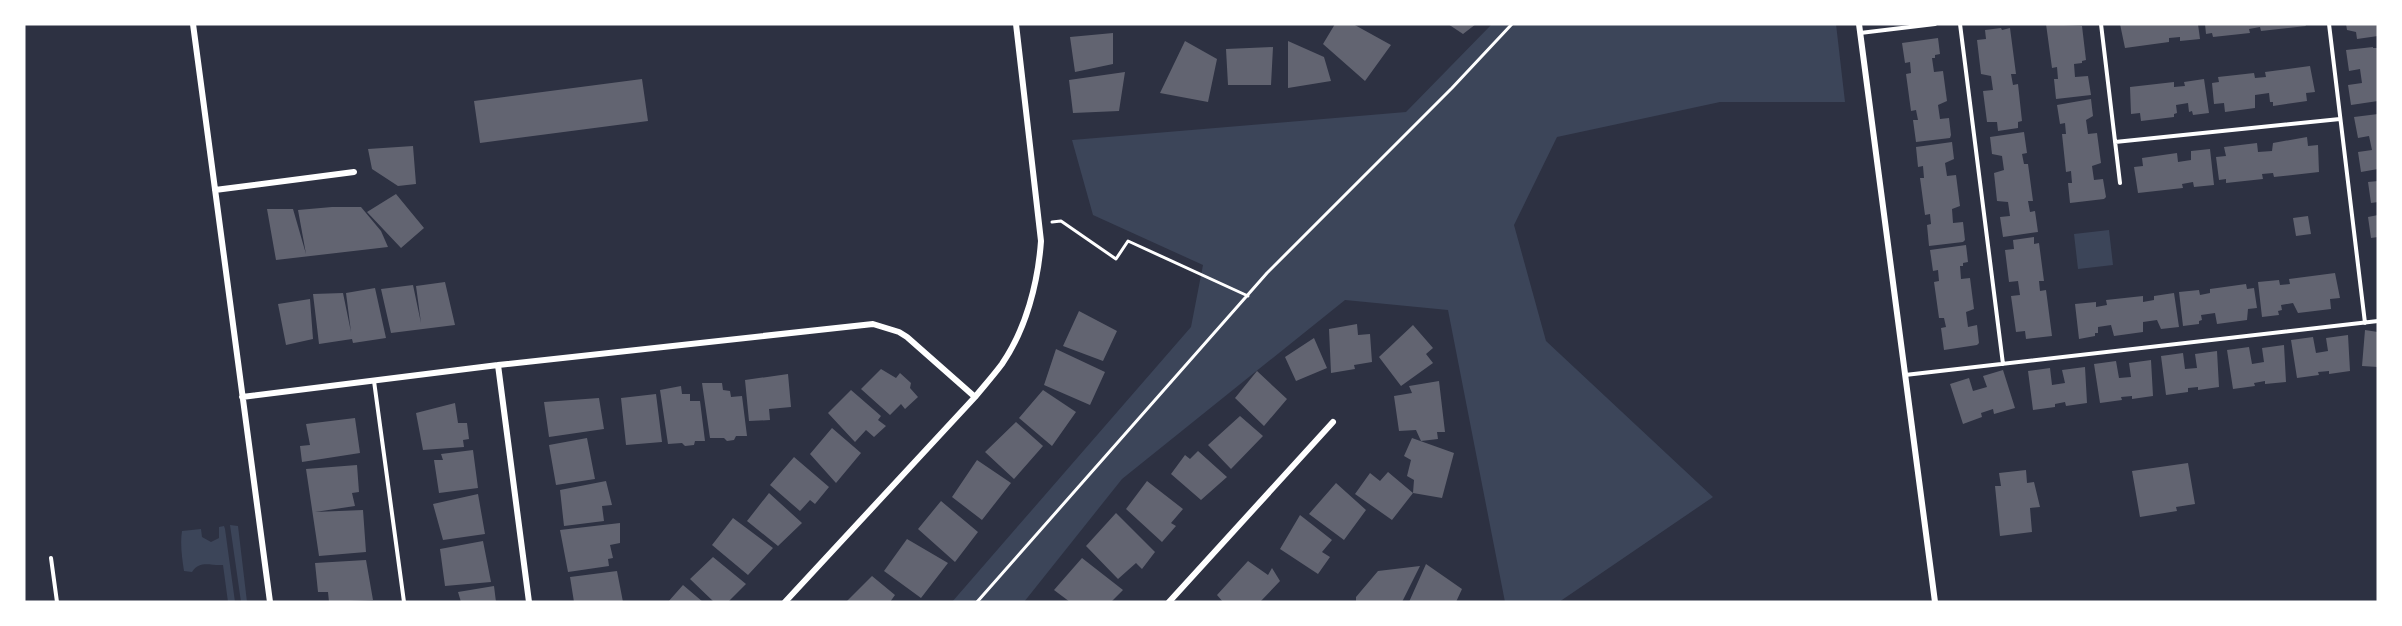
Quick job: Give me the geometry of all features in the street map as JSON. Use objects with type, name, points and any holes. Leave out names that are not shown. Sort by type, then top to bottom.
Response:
[{"type":"street","points":[[193,24],[270,602]]},
{"type":"street","points":[[785,602],[975,397],[1002,363],[1018,334],[1039,268],[1040,223],[1016,24]]},
{"type":"street","points":[[1859,24],[1935,602]]},
{"type":"street","points":[[215,190],[354,172]]},
{"type":"street","points":[[242,397],[498,365],[873,324],[899,332],[907,337],[975,397]]},
{"type":"street","points":[[498,365],[529,602]]},
{"type":"street","points":[[1169,602],[1333,422]]},
{"type":"lane","points":[[1860,33],[1935,24]]},
{"type":"lane","points":[[1960,24],[2003,364]]},
{"type":"lane","points":[[2101,24],[2120,183]]},
{"type":"lane","points":[[2329,24],[2365,323]]},
{"type":"lane","points":[[2115,142],[2340,119]]},
{"type":"lane","points":[[1905,375],[2378,321]]},
{"type":"lane","points":[[374,381],[404,602]]},
{"type":"lane","points":[[51,558],[57,602]]},
{"type":"path","points":[[977,602],[1267,273],[1452,88],[1512,24]]},
{"type":"path","points":[[1040,223],[1061,221],[1116,259],[1128,241],[1248,296]]},
{"type":"shaded area","points":[[1492,24],[1836,24],[1845,102],[1720,102],[1557,137],[1514,225],[1546,341],[1713,497],[1559,602],[1505,602],[1448,310],[1345,300],[1122,479],[1024,602],[952,602],[1191,327],[1203,265],[1093,215],[1072,140],[1406,112]]},
{"type":"shaded area","points":[[2109,230],[2113,265],[2078,269],[2074,234]]},
{"type":"shaded area","points":[[230,525],[238,526],[247,602],[241,602]]},
{"type":"shaded area","points":[[224,526],[235,602],[228,602],[223,565],[202,565],[192,572],[184,571],[183,566],[182,531],[201,529],[202,537],[211,542],[219,538],[219,527]]},
{"type":"building","points":[[1335,24],[1353,24],[1391,45],[1365,81],[1323,44]]},
{"type":"building","points":[[1448,24],[1476,24],[1463,34]]},
{"type":"building","points":[[2046,24],[2082,26],[2086,60],[2074,64],[2075,77],[2088,76],[2091,95],[2056,99],[2054,79],[2058,79],[2057,67],[2052,68]]},
{"type":"building","points":[[2120,24],[2198,24],[2200,39],[2180,41],[2180,37],[2169,38],[2169,42],[2125,48]]},
{"type":"building","points":[[2205,24],[2305,24],[2306,26],[2261,31],[2260,27],[2249,29],[2250,33],[2213,37],[2212,33],[2206,34]]},
{"type":"building","points":[[2346,24],[2378,24],[2378,36],[2357,39],[2356,32],[2347,30]]},
{"type":"building","points":[[2001,28],[2002,30],[2010,28],[2016,74],[2011,74],[2013,85],[2018,84],[2022,121],[2018,122],[2018,128],[1998,131],[1997,122],[1987,122],[1983,91],[1993,90],[1991,76],[1981,74],[1977,40],[1986,39],[1985,30]]},
{"type":"building","points":[[1113,33],[1113,64],[1075,72],[1070,37]]},
{"type":"building","points":[[1938,38],[1940,54],[1932,58],[1934,72],[1943,71],[1947,101],[1938,105],[1940,119],[1949,118],[1951,135],[1950,138],[1916,142],[1913,120],[1918,120],[1916,110],[1911,111],[1906,74],[1911,73],[1910,62],[1905,63],[1902,43]]},
{"type":"building","points":[[1185,41],[1217,59],[1208,102],[1160,93]]},
{"type":"building","points":[[1288,41],[1324,57],[1331,81],[1288,88]]},
{"type":"building","points":[[1273,47],[1271,85],[1228,85],[1226,49]]},
{"type":"building","points":[[2378,48],[2378,101],[2351,105],[2348,85],[2362,83],[2360,69],[2349,71],[2346,50]]},
{"type":"building","points":[[2310,66],[2315,92],[2306,93],[2307,101],[2273,106],[2269,93],[2255,95],[2255,108],[2225,112],[2224,103],[2214,104],[2212,83],[2219,82],[2218,77],[2254,73],[2255,78],[2266,77],[2265,72]]},
{"type":"building","points":[[1125,72],[1119,111],[1073,113],[1069,80]]},
{"type":"building","points":[[642,79],[648,121],[480,143],[474,101]]},
{"type":"building","points":[[2204,79],[2209,113],[2193,115],[2192,111],[2189,112],[2188,103],[2176,105],[2177,113],[2174,117],[2141,121],[2140,113],[2131,114],[2130,87],[2174,82],[2174,87],[2185,86],[2184,82]]},
{"type":"building","points":[[2091,99],[2093,116],[2086,120],[2088,134],[2097,133],[2101,163],[2092,166],[2094,180],[2103,179],[2106,197],[2070,203],[2068,183],[2072,183],[2071,171],[2066,172],[2062,134],[2066,134],[2065,123],[2060,124],[2057,105]]},
{"type":"building","points":[[2378,114],[2378,169],[2361,172],[2358,152],[2372,150],[2369,136],[2358,138],[2354,117]]},
{"type":"building","points":[[2024,132],[2027,153],[2022,154],[2024,164],[2028,164],[2033,201],[2028,201],[2030,212],[2035,211],[2038,232],[2003,237],[2000,217],[2010,216],[2008,202],[1997,201],[1994,173],[2004,170],[2002,156],[1992,154],[1990,137]]},
{"type":"building","points":[[2307,137],[2308,146],[2318,145],[2319,172],[2274,177],[2273,173],[2262,174],[2263,179],[2226,183],[2226,179],[2219,180],[2216,157],[2226,156],[2224,147],[2257,143],[2258,152],[2272,151],[2273,143]]},
{"type":"building","points":[[1952,142],[1954,159],[1945,163],[1947,176],[1956,175],[1960,206],[1952,209],[1953,223],[1963,222],[1965,240],[1929,246],[1927,225],[1931,224],[1930,214],[1925,215],[1920,178],[1924,178],[1923,166],[1918,167],[1916,147]]},
{"type":"building","points":[[413,146],[416,184],[398,186],[372,169],[368,149]]},
{"type":"building","points":[[2210,149],[2214,185],[2194,187],[2193,182],[2182,184],[2183,188],[2138,193],[2134,167],[2143,166],[2142,158],[2177,153],[2178,162],[2191,160],[2191,151]]},
{"type":"building","points":[[2378,181],[2378,202],[2371,203],[2368,182]]},
{"type":"building","points":[[396,194],[424,228],[401,248],[367,212]]},
{"type":"building","points":[[361,207],[381,231],[388,247],[276,260],[267,209],[293,209],[306,254],[298,210]]},
{"type":"building","points":[[2378,215],[2378,237],[2371,238],[2368,217]]},
{"type":"building","points":[[2308,216],[2311,234],[2296,236],[2293,218]]},
{"type":"building","points":[[2034,237],[2034,244],[2039,243],[2044,281],[2039,281],[2040,291],[2046,290],[2052,336],[2026,339],[2025,331],[2016,332],[2011,296],[2020,295],[2018,281],[2009,282],[2005,250],[2014,249],[2013,240]]},
{"type":"building","points":[[1966,245],[1968,262],[1960,266],[1961,279],[1970,278],[1974,309],[1966,312],[1968,327],[1977,325],[1979,343],[1944,350],[1941,328],[1946,327],[1944,318],[1939,318],[1934,282],[1939,281],[1938,270],[1933,271],[1930,250]]},
{"type":"building","points":[[2335,273],[2340,298],[2330,299],[2331,309],[2298,313],[2293,303],[2281,305],[2282,310],[2278,311],[2279,315],[2262,317],[2258,282],[2279,280],[2280,285],[2290,284],[2289,279]]},
{"type":"building","points":[[445,282],[455,325],[391,333],[381,289],[413,285],[421,323],[416,286]]},
{"type":"building","points":[[2246,284],[2247,289],[2254,288],[2257,308],[2248,309],[2247,320],[2217,324],[2215,313],[2201,315],[2202,320],[2199,324],[2183,326],[2179,292],[2199,290],[2200,295],[2210,293],[2210,289]]},
{"type":"building","points":[[375,288],[386,338],[353,343],[352,339],[319,344],[313,294],[343,293],[351,332],[346,293]]},
{"type":"building","points":[[2174,293],[2179,327],[2161,329],[2157,320],[2143,322],[2143,332],[2114,336],[2111,325],[2098,327],[2098,333],[2095,333],[2095,336],[2079,339],[2075,304],[2096,302],[2096,307],[2107,305],[2106,300],[2143,296],[2143,302],[2154,300],[2154,296]]},
{"type":"building","points":[[310,299],[313,339],[286,345],[278,304]]},
{"type":"building","points":[[1079,311],[1117,331],[1103,361],[1063,346]]},
{"type":"building","points":[[1357,324],[1358,335],[1370,334],[1372,362],[1354,365],[1355,369],[1331,373],[1329,329]]},
{"type":"building","points":[[1413,325],[1433,348],[1426,354],[1433,363],[1401,386],[1379,357]]},
{"type":"building","points":[[2365,330],[2378,332],[2378,367],[2362,366]]},
{"type":"building","points":[[2348,335],[2350,371],[2329,374],[2329,371],[2318,372],[2319,375],[2297,378],[2291,340],[2313,337],[2316,353],[2328,351],[2326,338]]},
{"type":"building","points":[[1314,338],[1327,368],[1296,381],[1285,357]]},
{"type":"building","points":[[2284,345],[2286,382],[2265,384],[2265,381],[2254,383],[2255,386],[2233,389],[2227,350],[2249,347],[2252,364],[2264,362],[2262,348]]},
{"type":"building","points":[[1056,349],[1105,372],[1090,405],[1044,385]]},
{"type":"building","points":[[2217,351],[2219,387],[2198,390],[2198,387],[2188,388],[2188,392],[2166,395],[2161,356],[2183,353],[2185,369],[2197,368],[2195,354]]},
{"type":"building","points":[[2151,360],[2153,396],[2132,399],[2132,396],[2121,397],[2122,400],[2100,403],[2094,364],[2116,361],[2119,378],[2131,377],[2129,363]]},
{"type":"building","points":[[2085,367],[2087,403],[2066,406],[2065,402],[2055,404],[2055,407],[2033,410],[2028,371],[2050,368],[2052,385],[2065,383],[2062,370]]},
{"type":"building","points":[[881,369],[896,378],[900,373],[911,383],[910,388],[918,397],[905,409],[901,404],[890,415],[861,389]]},
{"type":"building","points":[[2003,370],[2015,408],[1994,414],[1993,409],[1981,413],[1982,417],[1963,424],[1950,384],[1969,378],[1973,391],[1987,387],[1983,376]]},
{"type":"building","points":[[1257,371],[1287,399],[1264,426],[1235,398]]},
{"type":"building","points":[[788,374],[791,407],[769,409],[770,420],[749,421],[745,380]]},
{"type":"building","points":[[1439,381],[1445,432],[1437,432],[1438,439],[1421,441],[1416,430],[1399,431],[1394,396],[1412,393],[1409,386]]},
{"type":"building","points":[[702,383],[722,383],[723,390],[730,391],[731,397],[742,396],[747,436],[736,436],[734,440],[727,441],[724,438],[710,438]]},
{"type":"building","points":[[681,386],[682,394],[690,394],[690,401],[700,401],[705,441],[695,441],[694,445],[668,444],[660,390]]},
{"type":"building","points":[[851,390],[881,416],[878,420],[886,426],[874,437],[866,430],[855,442],[828,413]]},
{"type":"building","points":[[1043,390],[1076,412],[1052,446],[1019,418]]},
{"type":"building","points":[[656,394],[662,442],[626,445],[621,398]]},
{"type":"building","points":[[599,398],[604,429],[549,437],[544,402]]},
{"type":"building","points":[[455,403],[458,423],[467,423],[469,439],[463,440],[464,447],[423,450],[416,413]]},
{"type":"building","points":[[1240,416],[1263,436],[1231,469],[1208,445]]},
{"type":"building","points":[[355,418],[360,453],[302,462],[300,446],[310,445],[306,424]]},
{"type":"building","points":[[1016,422],[1043,446],[1014,479],[985,452]]},
{"type":"building","points":[[832,428],[861,453],[836,483],[810,454]]},
{"type":"building","points":[[587,438],[595,479],[556,485],[549,445]]},
{"type":"building","points":[[1412,438],[1454,453],[1442,498],[1413,493],[1414,480],[1407,476],[1411,460],[1404,456]]},
{"type":"building","points":[[473,450],[478,488],[439,493],[434,460],[443,460],[441,454]]},
{"type":"building","points":[[1198,451],[1227,477],[1201,500],[1171,474],[1185,455],[1190,459]]},
{"type":"building","points":[[794,457],[829,487],[815,504],[810,500],[800,511],[770,485]]},
{"type":"building","points":[[977,460],[1011,483],[982,520],[952,497]]},
{"type":"building","points":[[2188,463],[2195,504],[2176,507],[2177,511],[2140,517],[2132,471]]},
{"type":"building","points":[[357,465],[359,492],[352,493],[355,506],[315,512],[363,510],[366,552],[319,556],[306,469]]},
{"type":"building","points":[[2026,470],[2027,483],[2034,482],[2040,507],[2030,508],[2032,532],[2000,536],[1995,486],[2001,486],[1999,473]]},
{"type":"building","points":[[1388,472],[1413,493],[1392,520],[1355,494],[1370,473],[1380,481]]},
{"type":"building","points":[[606,481],[612,505],[602,506],[604,521],[564,526],[560,490]]},
{"type":"building","points":[[1147,481],[1183,509],[1171,523],[1176,526],[1162,542],[1126,509]]},
{"type":"building","points":[[1336,483],[1366,510],[1344,540],[1309,514]]},
{"type":"building","points":[[769,493],[802,523],[778,546],[747,521]]},
{"type":"building","points":[[478,494],[485,534],[443,540],[433,504]]},
{"type":"building","points":[[941,501],[978,532],[955,562],[918,529]]},
{"type":"building","points":[[1116,513],[1155,552],[1142,569],[1136,563],[1118,579],[1086,546]]},
{"type":"building","points":[[1300,515],[1332,540],[1322,552],[1330,557],[1318,574],[1280,549]]},
{"type":"building","points":[[733,518],[773,548],[748,575],[712,545]]},
{"type":"building","points":[[620,523],[620,543],[610,545],[613,558],[608,559],[609,566],[568,572],[560,530]]},
{"type":"building","points":[[907,539],[948,563],[921,598],[884,571]]},
{"type":"building","points":[[483,541],[491,582],[445,586],[440,549]]},
{"type":"building","points":[[713,557],[746,584],[728,602],[714,602],[690,579]]},
{"type":"building","points":[[1082,558],[1123,590],[1111,602],[1070,602],[1054,590]]},
{"type":"building","points":[[366,560],[373,600],[329,602],[328,592],[318,592],[315,563]]},
{"type":"building","points":[[1248,561],[1268,575],[1272,568],[1280,581],[1260,602],[1223,602],[1217,595]]},
{"type":"building","points":[[1426,564],[1462,589],[1456,602],[1409,602]]},
{"type":"building","points":[[1420,566],[1402,602],[1356,602],[1356,597],[1378,571]]},
{"type":"building","points":[[617,571],[623,602],[574,602],[570,577]]},
{"type":"building","points":[[872,576],[895,595],[890,602],[846,602]]},
{"type":"building","points":[[683,585],[703,602],[668,602]]},
{"type":"building","points":[[494,586],[496,602],[461,602],[458,592]]}]
